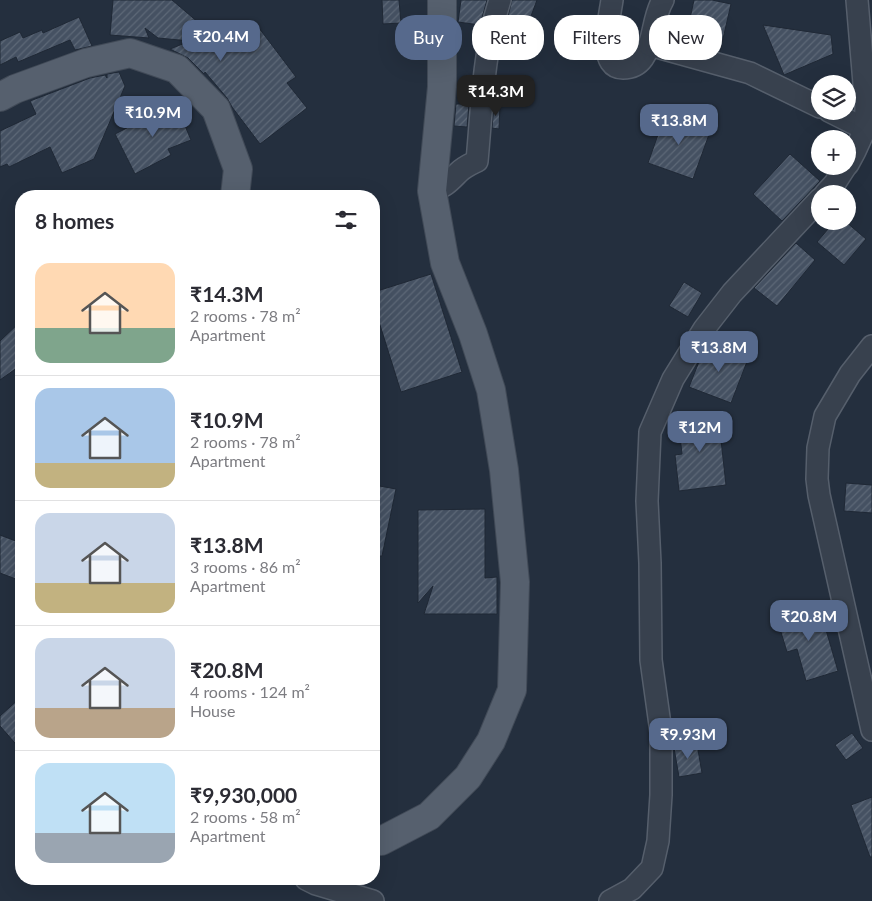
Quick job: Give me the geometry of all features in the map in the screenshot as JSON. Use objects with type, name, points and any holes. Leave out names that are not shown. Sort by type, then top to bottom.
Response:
[{"type":"main road","points":[[380,842],[429,816],[468,777],[491,741],[512,690],[515,582],[504,470],[490,390],[473,334],[445,264],[432,190],[442,87],[442,0]]},
{"type":"main road","points":[[0,97],[15,89],[86,63],[130,53],[177,69],[216,109],[238,169],[236,190]]},
{"type":"street","points":[[432,190],[444,186],[454,179],[460,171],[477,161],[483,89],[494,19],[500,0]]},
{"type":"street","points":[[612,0],[606,49],[610,62],[619,68],[634,66],[644,57],[649,45]]},
{"type":"street","points":[[656,15],[663,0]]},
{"type":"street","points":[[856,152],[866,129],[857,0]]},
{"type":"street","points":[[703,60],[750,73],[811,103]]},
{"type":"street","points":[[848,120],[866,129]]},
{"type":"street","points":[[610,901],[632,889],[652,868],[658,841],[661,795],[660,732],[651,660],[650,563],[646,501],[650,432],[673,380],[704,329],[732,293],[811,209]]},
{"type":"street","points":[[872,346],[850,374],[825,416],[818,448],[817,478],[819,495],[872,730]]},
{"type":"street","points":[[319,885],[373,901]]},
{"type":"building","points":[[113,0],[172,0],[226,46],[256,24],[296,77],[287,83],[307,108],[260,144],[227,98],[205,72],[204,74],[188,58],[170,49],[190,41],[158,38],[145,28],[149,38],[110,35]]},
{"type":"building","points":[[382,0],[399,0],[400,15],[395,15],[395,23],[383,24]]},
{"type":"building","points":[[461,0],[487,0],[483,15],[472,15],[472,24],[462,23],[462,15],[459,15]]},
{"type":"building","points":[[512,0],[537,0],[531,15],[508,15]]},
{"type":"building","points":[[694,0],[712,0],[731,4],[722,43],[722,15],[691,15]]},
{"type":"building","points":[[79,17],[92,46],[75,50],[70,40],[18,62],[16,57],[0,65],[0,41],[20,32],[23,38],[42,30],[43,33]]},
{"type":"building","points":[[763,25],[831,35],[833,54],[784,75]]},
{"type":"building","points":[[119,72],[125,86],[94,159],[62,173],[50,147],[9,167],[7,164],[0,167],[0,131],[36,114],[30,101],[90,78],[105,75],[107,78],[107,74]]},
{"type":"building","points":[[176,104],[191,140],[168,149],[171,155],[135,174],[115,134],[158,111]]},
{"type":"building","points":[[456,104],[469,104],[467,127],[454,126]]},
{"type":"building","points":[[494,105],[500,105],[499,129],[492,128]]},
{"type":"building","points":[[666,112],[711,129],[693,179],[648,163]]},
{"type":"building","points":[[790,154],[811,175],[820,181],[816,185],[811,185],[811,190],[782,221],[753,194]]},
{"type":"building","points":[[827,230],[856,230],[866,239],[844,265],[817,242]]},
{"type":"building","points":[[796,243],[815,260],[777,306],[754,288]]},
{"type":"building","points":[[431,274],[462,372],[401,392],[380,325],[380,290]]},
{"type":"building","points":[[684,282],[702,293],[688,317],[669,306]]},
{"type":"building","points":[[15,327],[15,369],[0,380],[0,341]]},
{"type":"building","points":[[709,344],[748,359],[731,403],[689,387],[700,359]]},
{"type":"building","points":[[718,413],[726,485],[679,491],[675,455],[682,454],[678,418]]},
{"type":"building","points":[[846,483],[872,485],[872,513],[844,511]]},
{"type":"building","points":[[380,486],[396,489],[382,556],[380,556]]},
{"type":"building","points":[[485,509],[485,578],[497,577],[497,614],[424,614],[433,586],[418,603],[418,510]]},
{"type":"building","points":[[0,535],[15,541],[15,579],[0,573]]},
{"type":"building","points":[[819,606],[838,671],[806,681],[797,649],[787,652],[777,619]]},
{"type":"building","points":[[15,702],[15,743],[0,726],[0,716]]},
{"type":"building","points":[[852,733],[863,748],[846,760],[835,745]]},
{"type":"building","points":[[697,744],[702,773],[679,777],[674,748]]},
{"type":"building","points":[[872,797],[872,857],[870,857],[851,805]]}]
